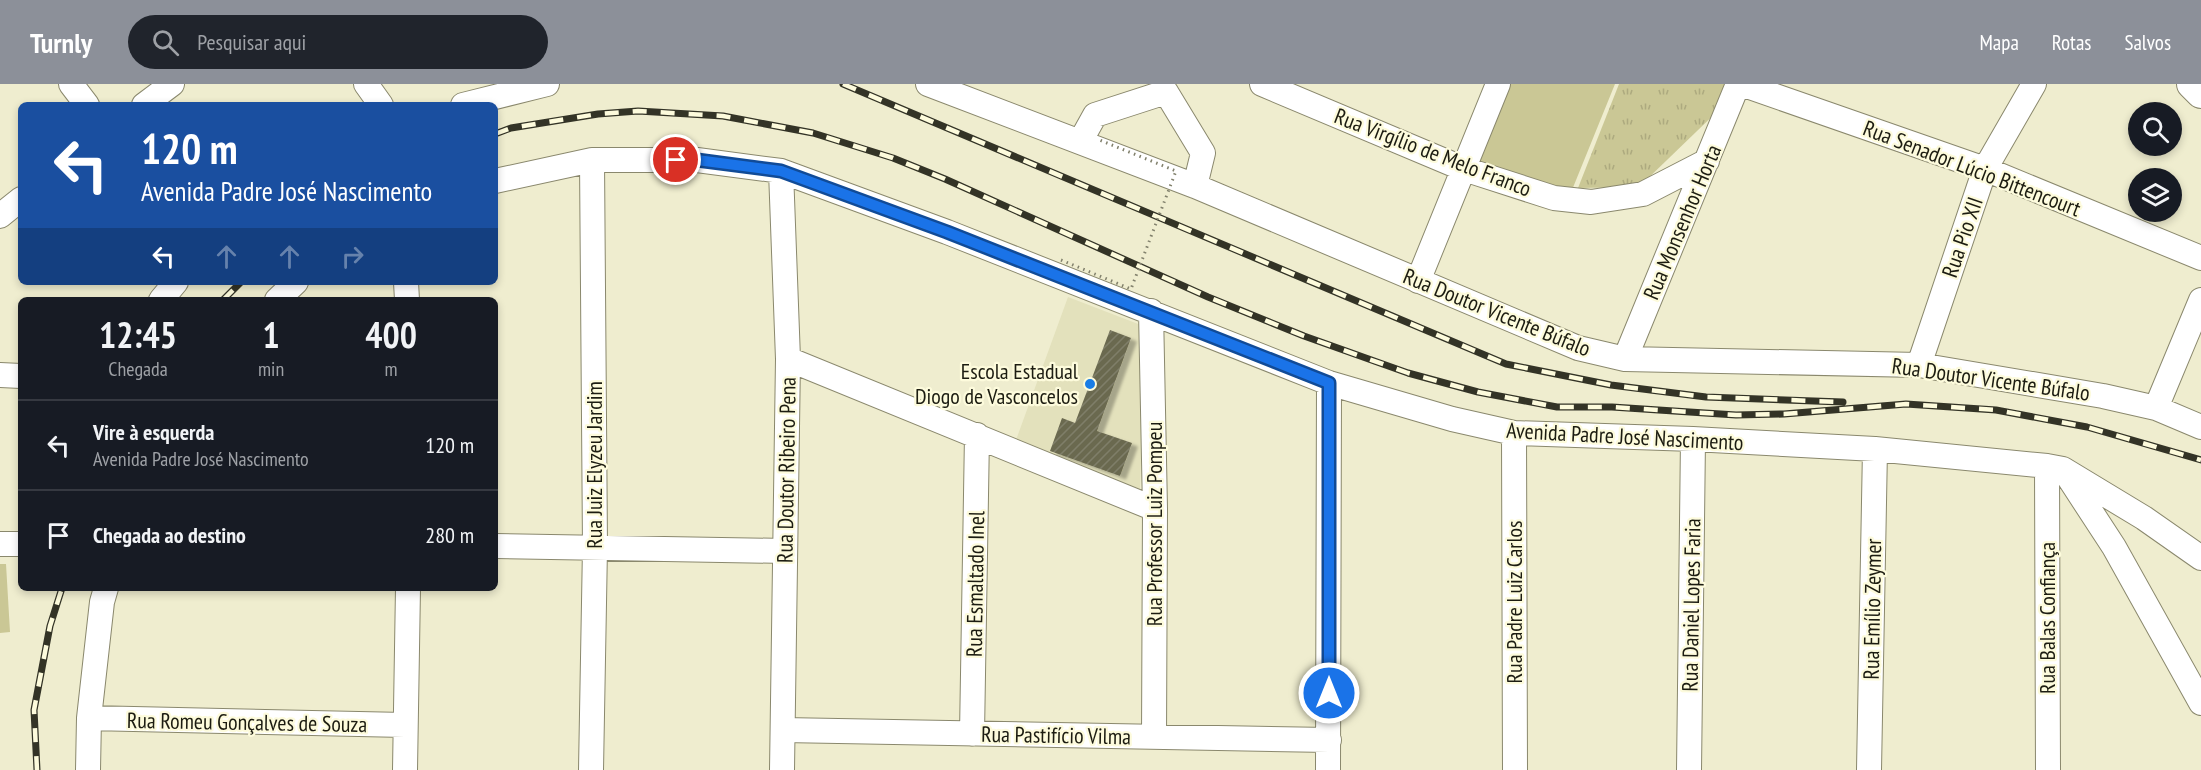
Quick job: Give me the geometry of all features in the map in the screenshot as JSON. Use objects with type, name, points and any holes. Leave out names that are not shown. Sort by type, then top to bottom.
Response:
[{"type":"main road","points":[[2192,84],[2201,93]]},
{"type":"street","points":[[71,84],[85,102]]},
{"type":"street","points":[[148,102],[172,84]]},
{"type":"street","points":[[366,84],[379,102]]},
{"type":"street","points":[[475,102],[547,84]]},
{"type":"street","name":"Rua Doutor Vicente Búfalo","points":[[928,84],[1088,140],[1578,348],[1625,359],[1919,365],[2103,396],[2156,408],[2201,427]]},
{"type":"street","name":"Rua Virgílio de Melo Franco","points":[[1262,84],[1464,169],[1554,198],[1591,202],[1643,194],[1707,161]]},
{"type":"street","points":[[1418,281],[1498,84]]},
{"type":"street","name":"Rua Monsenhor Horta","points":[[1625,359],[1740,84]]},
{"type":"street","name":"Rua Senador Lúcio Bittencourt","points":[[1740,84],[1985,169],[2201,258]]},
{"type":"street","name":"Rua Pio XII","points":[[1919,365],[1985,169],[2034,84]]},
{"type":"street","points":[[1088,140],[1095,115],[1167,88],[1203,153],[1195,186]]},
{"type":"street","name":"Avenida Padre José Nascimento","points":[[498,180],[592,160],[697,160],[781,171],[947,232],[1329,383],[1452,419],[1514,433],[1694,439],[1875,449],[2055,467]]},
{"type":"street","name":"Rua Juiz Elyzeu Jardim","points":[[591,770],[595,547],[592,160]]},
{"type":"street","name":"Rua Doutor Ribeiro Pena","points":[[781,171],[788,360],[782,770]]},
{"type":"street","points":[[0,216],[18,202]]},
{"type":"street","points":[[164,297],[174,285]]},
{"type":"street","points":[[280,297],[293,285]]},
{"type":"street","points":[[2156,408],[2201,300]]},
{"type":"street","name":"Rua Professor Luiz Pompeu","points":[[1150,311],[1155,509],[1154,737]]},
{"type":"street","points":[[788,360],[1155,509]]},
{"type":"street","points":[[0,375],[18,376]]},
{"type":"street","points":[[1328,770],[1329,383]]},
{"type":"street","name":"Rua Padre Luiz Carlos","points":[[1514,433],[1515,770]]},
{"type":"street","name":"Rua Esmaltado Inel","points":[[972,734],[977,435]]},
{"type":"street","name":"Rua Daniel Lopes Faria","points":[[1689,770],[1694,439]]},
{"type":"street","name":"Rua Emílio Zeymer","points":[[1869,770],[1875,449]]},
{"type":"street","points":[[2055,467],[2144,518],[2201,558]]},
{"type":"street","points":[[2055,467],[2114,548],[2201,703]]},
{"type":"street","name":"Rua Balas Confiança","points":[[2048,770],[2055,467]]},
{"type":"street","points":[[0,544],[18,544]]},
{"type":"street","points":[[498,546],[785,551]]},
{"type":"street","points":[[88,770],[89,718],[105,591]]},
{"type":"street","points":[[405,770],[408,591]]},
{"type":"street","name":"Rua Romeu Gonçalves de Souza","points":[[89,718],[405,725]]},
{"type":"street","name":"Rua Pastifício Vilma","points":[[783,730],[1329,740]]},
{"type":"path","points":[[1061,260],[1131,289],[1176,171],[1088,140]]},
{"type":"shaded area","name":"Escola Estadual Diogo de Vasconcelos","points":[[1068,297],[1146,327],[1140,489],[1016,440]]},
{"type":"green space","points":[[1505,84],[1615,84],[1572,190],[1559,192],[1471,164]]},
{"type":"green space","points":[[1619,84],[1728,84],[1725,104],[1639,187],[1578,188]]},
{"type":"green space","points":[[0,564],[6,564],[10,632],[0,633]]},
{"type":"building","points":[[1110,330],[1131,338],[1097,431],[1132,443],[1120,476],[1050,451],[1062,418],[1075,423]]},
{"type":"railway","points":[[843,84],[1506,364],[1611,385],[1706,397],[1843,402]]},
{"type":"railway","points":[[498,133],[511,128],[598,114],[638,111],[723,116],[813,133],[893,158],[945,179],[1208,297],[1304,336],[1408,373],[1478,392],[1557,407],[1612,407],[1736,415],[1784,414],[1906,404],[1996,410],[2087,427],[2201,460]]},
{"type":"railway","points":[[226,297],[238,285]]},
{"type":"railway","points":[[37,770],[34,710],[50,626],[61,591]]},
{"type":"place","name":"Escola Estadual Diogo de Vasconcelos","points":[[1090,384]]},
{"type":"route","points":[[676,160],[697,160],[781,171],[947,232],[1329,383],[1329,693]]}]
